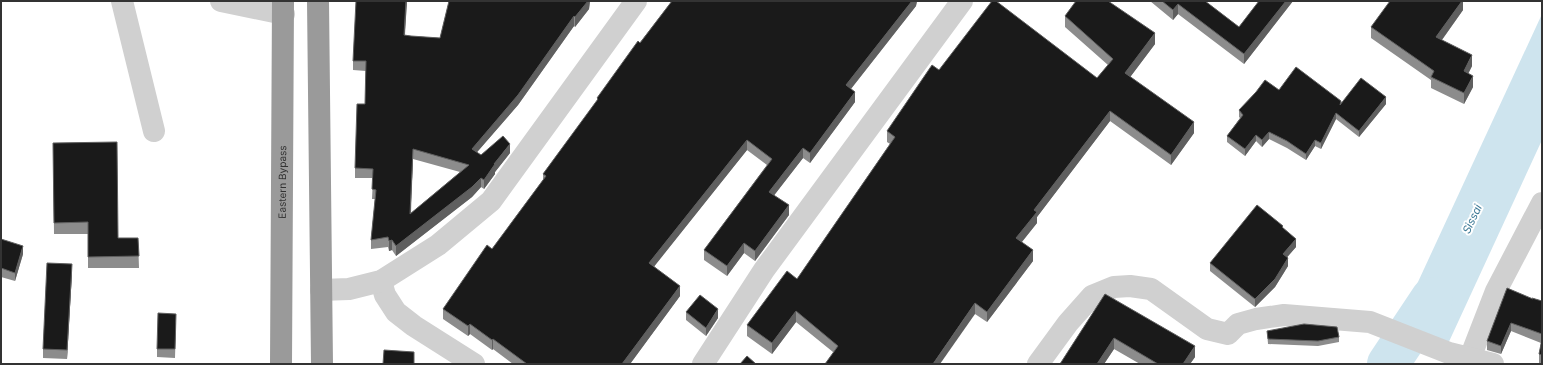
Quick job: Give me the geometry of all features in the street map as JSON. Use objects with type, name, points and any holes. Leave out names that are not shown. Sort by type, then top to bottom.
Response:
[{"type":"highway","points":[[318,1],[322,364]]},
{"type":"highway","name":"Eastern Bypass","points":[[281,364],[284,7]]},
{"type":"street","points":[[122,1],[154,131]]},
{"type":"street","points":[[221,1],[284,7]]},
{"type":"street","points":[[321,290],[349,288],[381,281],[438,245],[491,201],[636,1]]},
{"type":"street","points":[[703,364],[764,270],[962,1]]},
{"type":"street","points":[[1470,358],[1496,291],[1542,204]]},
{"type":"street","points":[[381,281],[385,295],[396,312],[414,326],[474,364]]},
{"type":"street","points":[[1038,364],[1068,323],[1092,296],[1114,287],[1125,286],[1151,289],[1207,329],[1228,334],[1238,324],[1256,319],[1284,315],[1370,322],[1449,353],[1493,364]]},
{"type":"water","points":[[1542,14],[1542,140],[1447,346],[1399,323]]},
{"type":"building","points":[[356,1],[406,1],[404,35],[440,38],[449,1],[588,1],[575,17],[574,16],[518,95],[472,149],[481,155],[503,136],[510,144],[494,164],[484,180],[481,178],[472,187],[396,246],[392,240],[389,241],[388,237],[371,240],[376,190],[372,189],[373,169],[355,168],[357,104],[365,104],[366,61],[353,61]],"holes":[[[413,149],[469,165],[410,214]]]},
{"type":"building","points":[[672,1],[912,1],[846,85],[855,92],[810,153],[803,148],[769,192],[789,205],[755,251],[744,243],[727,266],[704,250],[772,159],[747,140],[649,263],[680,286],[622,364],[527,364],[493,339],[492,340],[470,324],[468,326],[443,309],[487,245],[492,249],[546,176],[543,174],[638,41],[640,43]]},
{"type":"building","points":[[992,1],[996,1],[1097,78],[1113,59],[1065,16],[1076,1],[1108,1],[1155,33],[1125,73],[1194,122],[1171,155],[1110,111],[1034,210],[1037,212],[1016,238],[1033,250],[987,312],[975,303],[933,364],[825,364],[838,346],[796,311],[772,343],[747,325],[787,271],[797,279],[895,137],[887,131],[932,65],[939,70]]},
{"type":"building","points":[[1162,1],[1205,1],[1239,27],[1259,1],[1286,1],[1244,54],[1178,4],[1173,10]]},
{"type":"building","points":[[1390,1],[1462,1],[1436,37],[1472,55],[1464,71],[1473,76],[1464,93],[1431,77],[1434,71],[1371,27]]},
{"type":"building","points":[[1296,67],[1341,101],[1340,105],[1361,78],[1386,97],[1359,131],[1336,113],[1321,143],[1315,140],[1306,154],[1287,141],[1269,132],[1262,140],[1256,135],[1245,149],[1227,136],[1243,115],[1239,110],[1265,80],[1279,90]]},
{"type":"building","points":[[117,142],[118,238],[138,238],[139,256],[88,257],[88,222],[54,223],[53,143]]},
{"type":"building","points":[[1257,205],[1283,226],[1282,227],[1296,239],[1283,254],[1288,258],[1275,279],[1255,299],[1210,263]]},
{"type":"building","points":[[1,239],[23,246],[15,273],[1,268]]},
{"type":"building","points":[[47,263],[72,264],[67,350],[43,349]]},
{"type":"building","points":[[1507,288],[1533,299],[1532,298],[1542,301],[1542,334],[1511,323],[1501,346],[1487,341]]},
{"type":"building","points":[[1105,294],[1195,346],[1183,364],[1158,364],[1114,338],[1097,364],[1060,364]]},
{"type":"building","points":[[700,295],[718,309],[706,328],[686,312]]},
{"type":"building","points":[[158,313],[176,314],[175,349],[157,349]]},
{"type":"building","points":[[1304,324],[1337,327],[1339,337],[1318,341],[1268,339],[1267,331]]},
{"type":"building","points":[[1542,339],[1542,355],[1539,354]]},
{"type":"building","points":[[384,350],[414,352],[414,364],[383,364]]},
{"type":"building","points":[[747,356],[756,364],[740,364]]},
{"type":"waterway","name":"Sissai","points":[[1388,364],[1432,298]]}]
